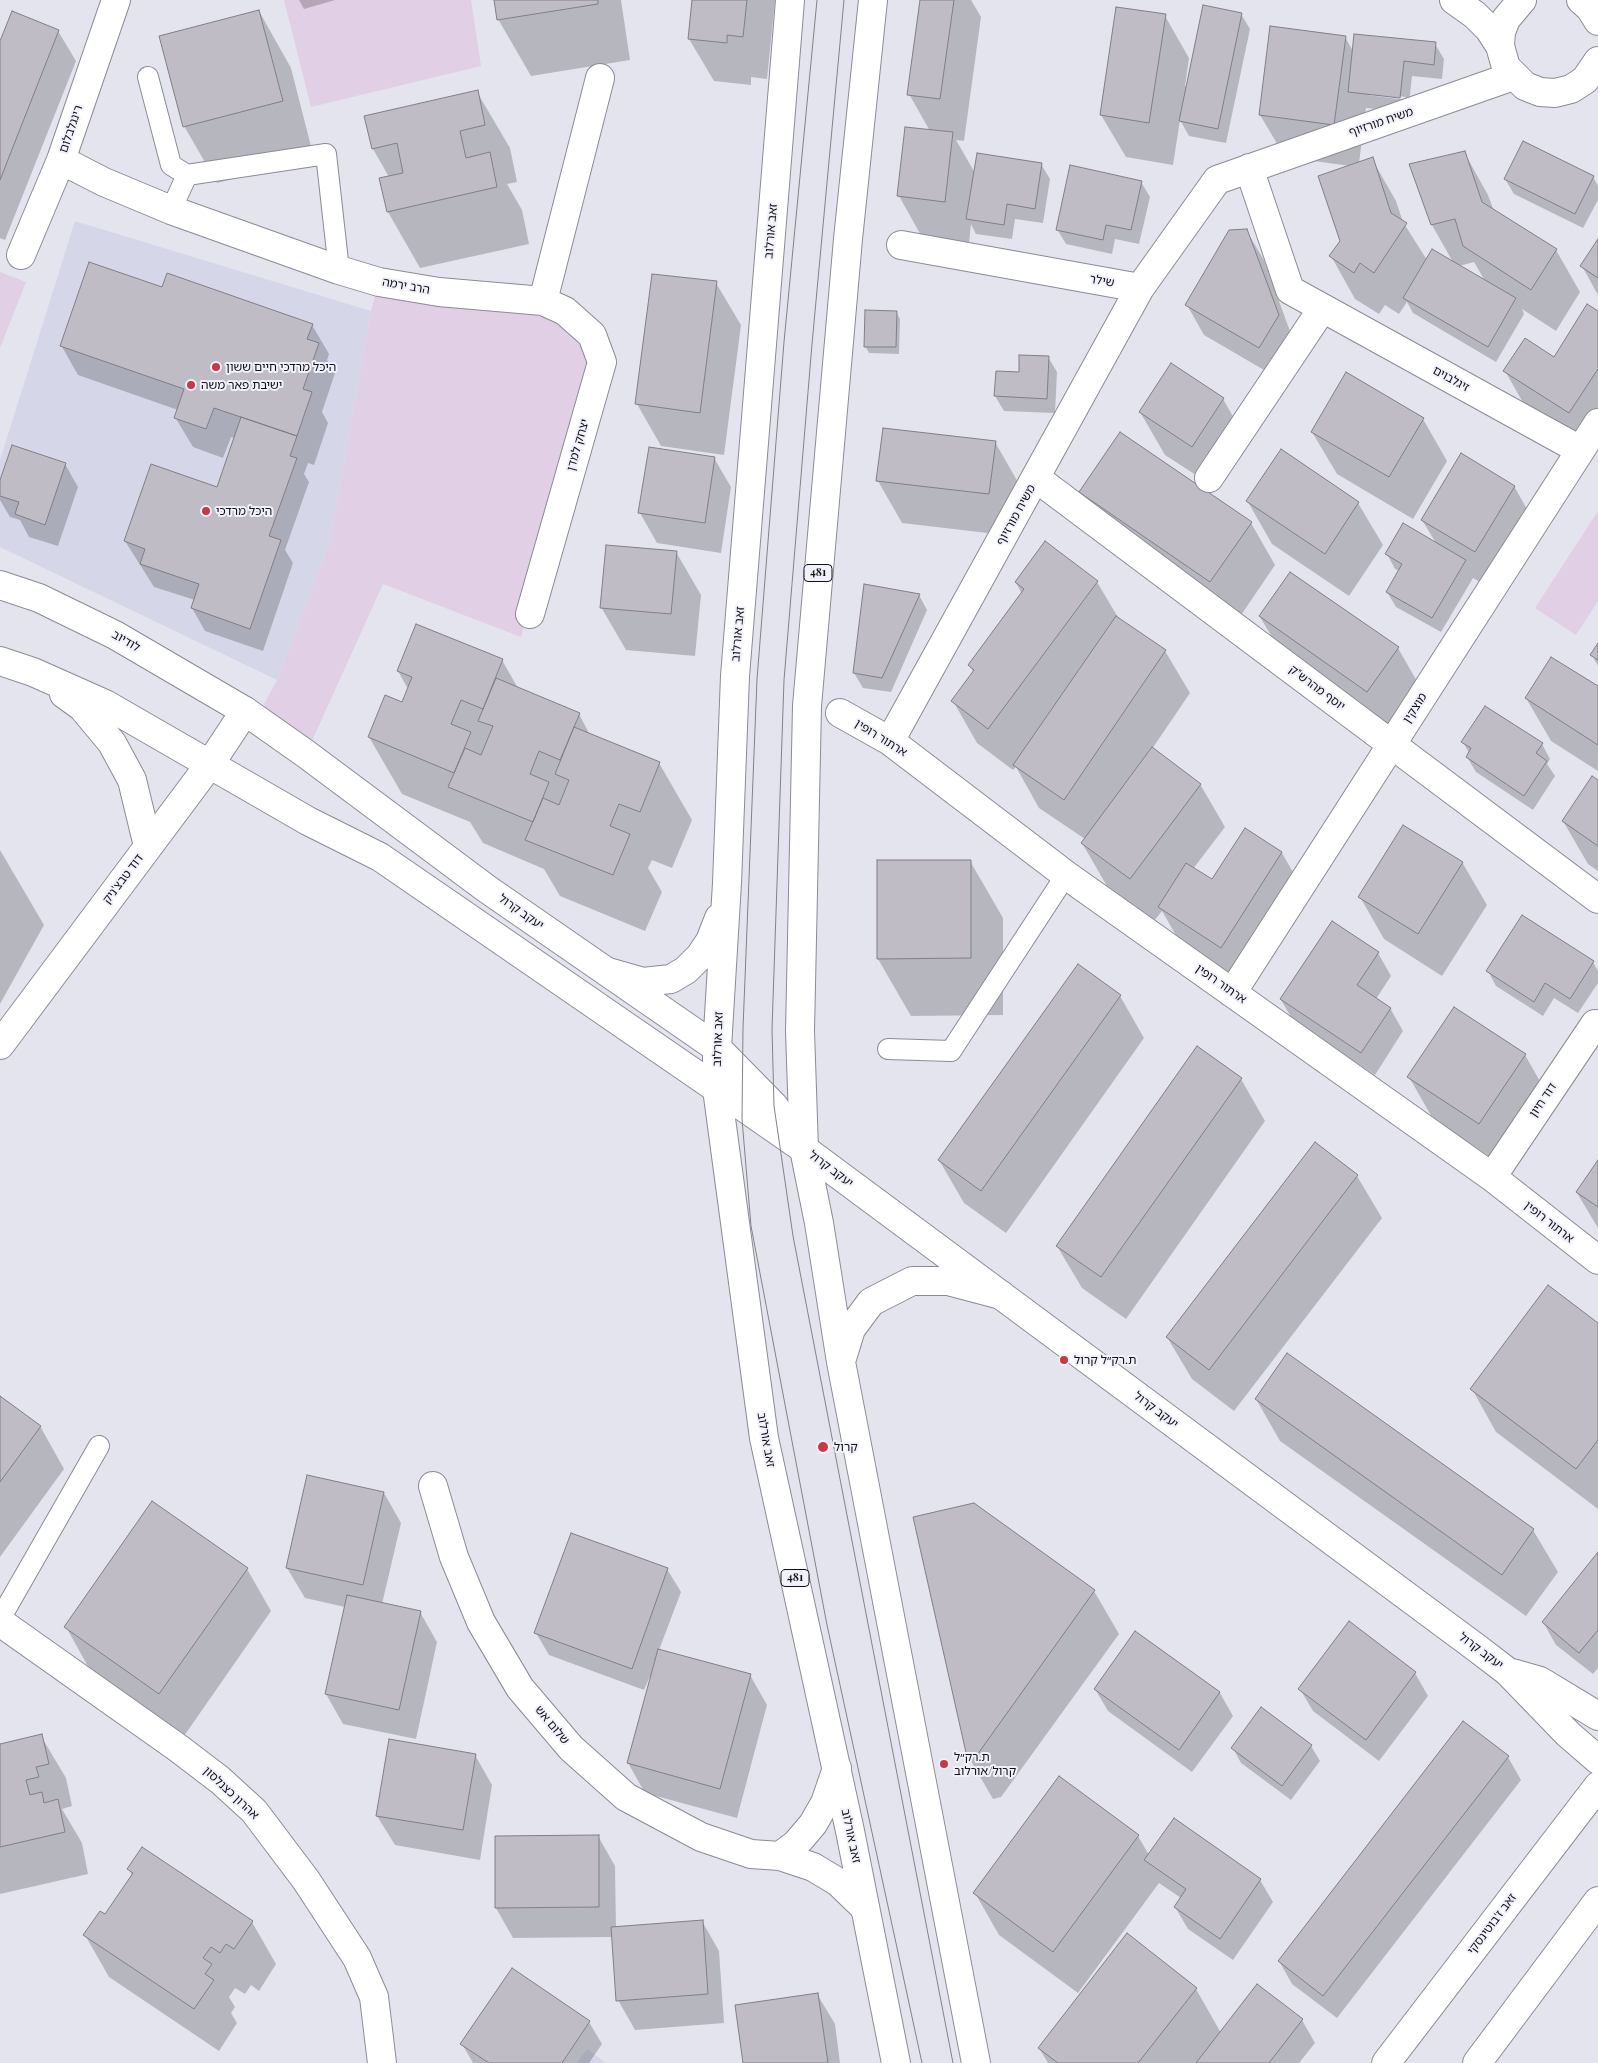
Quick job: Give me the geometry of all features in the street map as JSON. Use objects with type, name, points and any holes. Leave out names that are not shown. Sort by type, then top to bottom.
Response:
[{"type":"street","name":"רינגלבלום","points":[[21,255],[61,160],[116,0]]},
{"type":"street","name":"זאב אורלוב","points":[[790,0],[734,676],[727,882],[717,1048],[717,1089],[764,1438],[837,1768],[896,2063]]},
{"type":"street","name":"481","points":[[873,0],[848,239],[807,706],[800,1031],[804,1148],[819,1223],[840,1362],[976,2063]]},
{"type":"street","points":[[1454,0],[1475,15],[1489,30],[1500,46],[1506,66],[1513,76],[1532,89],[1556,93],[1571,89],[1594,77]]},
{"type":"street","points":[[1473,0],[1518,3],[1501,32],[1500,46]]},
{"type":"street","points":[[1581,0],[1590,8],[1598,20]]},
{"type":"street","name":"משיח מורזיוף","points":[[1249,168],[1513,76]]},
{"type":"street","points":[[543,301],[600,78]]},
{"type":"street","name":"הרב ירמה","points":[[61,160],[104,182],[171,210],[379,282],[439,292],[543,301]]},
{"type":"street","points":[[1140,288],[1217,180],[1249,168]]},
{"type":"street","name":"זיגלבוים","points":[[1249,168],[1290,290],[1580,450]]},
{"type":"street","name":"שילר","points":[[901,246],[1140,288]]},
{"type":"street","name":"משיח מורזיוף","points":[[890,741],[1140,288]]},
{"type":"street","name":"יצחק למדן","points":[[530,614],[602,362],[592,335],[565,311],[543,301]]},
{"type":"street","points":[[1209,478],[1322,309]]},
{"type":"street","name":"מוצקין","points":[[1232,993],[1598,422]]},
{"type":"street","name":"יוסף מהרש\"ק","points":[[1036,478],[1598,900]]},
{"type":"street","name":"לודיוב","points":[[0,585],[39,598],[116,634],[246,712]]},
{"type":"street","points":[[0,661],[32,672],[105,704],[210,764]]},
{"type":"street","points":[[32,672],[82,707],[112,744],[132,780],[148,846]]},
{"type":"street","name":"יעקב קרול","points":[[246,712],[306,754],[487,889],[717,1048],[774,1106],[804,1148]]},
{"type":"street","name":"דוד טבצ'ניק","points":[[0,1045],[210,764],[246,712]]},
{"type":"street","name":"ארתור רופין","points":[[840,714],[890,741],[1066,875],[1492,1177],[1598,1260]]},
{"type":"street","name":"יעקב קרול","points":[[210,764],[308,821],[380,857],[804,1148],[1508,1672],[1568,1734],[1598,1760]]},
{"type":"street","points":[[608,972],[643,982],[671,979],[686,970],[710,941],[721,910],[727,882]]},
{"type":"street","name":"דוד חיון","points":[[1492,1177],[1595,1024]]},
{"type":"street","points":[[840,1362],[851,1329],[871,1302],[912,1281],[948,1281],[1001,1295]]},
{"type":"street","name":"שלום אש","points":[[433,1486],[454,1557],[481,1622],[520,1688],[571,1748],[626,1797],[702,1837],[751,1854],[780,1856],[813,1867],[830,1877],[865,1908]]},
{"type":"street","name":"אהרון כצנלסון","points":[[0,1620],[178,1748],[220,1780],[254,1812],[306,1880],[356,1958],[374,1997],[382,2063]]},
{"type":"street","name":"יעקב קרול","points":[[1508,1672],[1540,1681],[1598,1716]]},
{"type":"street","points":[[780,1856],[796,1844],[813,1824],[825,1803],[837,1768]]},
{"type":"street","name":"זאב ז'בוטינסקי","points":[[1386,2063],[1598,1786]]},
{"type":"street","points":[[1477,2063],[1598,1902]]},
{"type":"lane","points":[[148,77],[171,165],[187,175],[326,154],[340,270]]},
{"type":"lane","points":[[171,210],[187,175]]},
{"type":"lane","points":[[888,1049],[952,1051],[1066,875]]},
{"type":"lane","points":[[0,1620],[99,1446]]},
{"type":"shaded area","points":[[284,0],[471,0],[481,66],[311,107]]},
{"type":"shaded area","name":"ישיבת פאר משה","points":[[75,221],[371,311],[330,542],[277,680],[0,547],[0,460]]},
{"type":"shaded area","points":[[0,272],[26,282],[0,348]]},
{"type":"shaded area","points":[[379,282],[543,301],[602,362],[521,637],[383,584],[306,754],[256,719],[277,680],[330,542],[371,311]]},
{"type":"shaded area","points":[[1598,511],[1598,601],[1576,635],[1535,608]]},
{"type":"shaded area","points":[[587,2049],[606,2063],[577,2063]]},
{"type":"building","points":[[494,0],[598,0],[598,4],[497,20]]},
{"type":"building","points":[[692,0],[747,0],[743,37],[727,35],[727,43],[688,39]]},
{"type":"building","points":[[920,0],[954,0],[940,99],[907,95]]},
{"type":"building","points":[[1203,5],[1242,13],[1218,129],[1179,121]]},
{"type":"building","points":[[1116,7],[1166,14],[1149,123],[1100,115]]},
{"type":"building","points":[[259,10],[283,101],[183,127],[159,36]]},
{"type":"building","points":[[12,11],[59,30],[0,180],[0,41]]},
{"type":"building","points":[[1270,26],[1346,36],[1334,125],[1259,115]]},
{"type":"building","points":[[1354,34],[1436,42],[1434,65],[1404,61],[1400,98],[1348,92]]},
{"type":"building","points":[[478,90],[485,125],[460,131],[466,158],[490,152],[497,187],[387,212],[379,178],[403,173],[397,143],[372,149],[364,116]]},
{"type":"building","points":[[905,127],[953,132],[945,202],[897,196]]},
{"type":"building","points":[[1523,141],[1594,176],[1575,214],[1504,179]]},
{"type":"building","points":[[1465,151],[1482,202],[1557,249],[1531,290],[1463,246],[1455,219],[1431,225],[1409,164]]},
{"type":"building","points":[[977,153],[1042,163],[1035,209],[1007,204],[1004,225],[966,219]]},
{"type":"building","points":[[1373,157],[1391,213],[1407,223],[1374,273],[1360,263],[1354,273],[1329,256],[1340,241],[1318,176]]},
{"type":"building","points":[[1070,165],[1142,181],[1131,230],[1106,225],[1103,240],[1056,230]]},
{"type":"building","points":[[1247,229],[1279,315],[1259,348],[1185,305],[1229,230]]},
{"type":"building","points":[[1598,239],[1598,278],[1580,266]]},
{"type":"building","points":[[1432,249],[1516,298],[1488,347],[1403,298]]},
{"type":"building","name":"היכל מרדכי חיים ששון","points":[[89,262],[162,287],[167,273],[313,324],[307,339],[319,343],[303,389],[312,392],[297,436],[214,408],[206,429],[174,418],[184,389],[60,346]]},
{"type":"building","points":[[652,274],[717,281],[700,413],[635,404]]},
{"type":"building","points":[[1587,304],[1598,311],[1598,369],[1569,413],[1503,371],[1525,338],[1554,357]]},
{"type":"building","points":[[865,310],[897,311],[896,347],[864,347]]},
{"type":"building","points":[[1019,355],[1049,356],[1047,399],[994,396],[996,371],[1019,372]]},
{"type":"building","points":[[1171,363],[1224,398],[1192,447],[1139,412]]},
{"type":"building","points":[[1346,372],[1424,418],[1389,477],[1311,432]]},
{"type":"building","name":"היכל מרדכי","points":[[241,417],[297,436],[290,456],[297,458],[269,536],[281,540],[250,629],[191,608],[199,584],[140,564],[145,549],[124,541],[151,464],[217,487]]},
{"type":"building","points":[[883,428],[996,441],[989,494],[876,481]]},
{"type":"building","points":[[1120,432],[1252,522],[1210,582],[1079,492]]},
{"type":"building","points":[[12,445],[66,463],[45,525],[15,514],[19,502],[0,496],[0,480]]},
{"type":"building","points":[[649,447],[715,457],[705,523],[638,513]]},
{"type":"building","points":[[1281,449],[1359,502],[1325,554],[1246,501]]},
{"type":"building","points":[[1461,453],[1515,486],[1475,552],[1421,520]]},
{"type":"building","points":[[1403,523],[1466,560],[1432,618],[1386,592],[1402,564],[1385,554]]},
{"type":"building","points":[[1045,541],[1098,581],[988,729],[951,701],[974,670],[968,665],[1024,589],[1015,582]]},
{"type":"building","points":[[606,545],[677,551],[671,614],[600,608]]},
{"type":"building","points":[[1290,572],[1399,647],[1367,692],[1259,616]]},
{"type":"building","points":[[864,584],[920,594],[882,678],[853,673]]},
{"type":"building","points":[[1116,616],[1166,650],[1064,800],[1013,765]]},
{"type":"building","points":[[416,624],[503,659],[483,709],[461,700],[451,724],[471,732],[454,773],[368,737],[385,695],[402,702],[412,677],[397,671]]},
{"type":"building","points":[[1598,643],[1598,660],[1590,655]]},
{"type":"building","points":[[1551,657],[1598,686],[1598,745],[1525,698]]},
{"type":"building","points":[[496,678],[580,713],[560,760],[539,751],[530,774],[549,782],[533,822],[448,787],[465,748],[481,755],[493,726],[478,721]]},
{"type":"building","points":[[1485,706],[1543,743],[1536,753],[1547,761],[1524,796],[1466,757],[1471,748],[1461,742]]},
{"type":"building","points":[[574,727],[660,762],[640,812],[619,804],[610,826],[630,834],[613,875],[525,840],[543,798],[559,805],[569,780],[555,774]]},
{"type":"building","points":[[1152,747],[1201,784],[1130,879],[1081,843]]},
{"type":"building","points":[[1592,776],[1598,780],[1598,846],[1562,821]]},
{"type":"building","points":[[1403,825],[1463,862],[1418,934],[1358,897]]},
{"type":"building","points":[[1245,828],[1282,852],[1221,948],[1158,907],[1186,863],[1212,879]]},
{"type":"building","points":[[877,860],[971,860],[971,958],[877,959]]},
{"type":"building","points":[[1522,915],[1594,961],[1570,999],[1545,983],[1534,1002],[1486,971]]},
{"type":"building","points":[[1332,921],[1379,952],[1357,985],[1391,1008],[1361,1053],[1280,999]]},
{"type":"building","points":[[1078,964],[1121,995],[981,1191],[938,1160]]},
{"type":"building","points":[[1454,1007],[1526,1054],[1479,1124],[1407,1077]]},
{"type":"building","points":[[1197,1046],[1242,1078],[1101,1277],[1056,1246]]},
{"type":"building","points":[[1315,1142],[1358,1175],[1209,1370],[1166,1337]]},
{"type":"building","points":[[1598,1160],[1598,1207],[1576,1192]]},
{"type":"building","points":[[1548,1285],[1598,1323],[1598,1440],[1576,1469],[1470,1389]]},
{"type":"building","points":[[1287,1353],[1534,1529],[1502,1575],[1255,1399]]},
{"type":"building","points":[[0,1396],[41,1426],[0,1482]]},
{"type":"building","points":[[307,1475],[384,1492],[363,1585],[286,1568]]},
{"type":"building","points":[[152,1501],[248,1568],[159,1694],[64,1627]]},
{"type":"building","points":[[974,1503],[1095,1590],[977,1755],[967,1757],[913,1517]]},
{"type":"building","points":[[571,1533],[668,1568],[632,1669],[534,1633]]},
{"type":"building","points":[[1598,1552],[1598,1630],[1579,1653],[1542,1622]]},
{"type":"building","points":[[347,1595],[421,1611],[399,1710],[325,1694]]},
{"type":"building","points":[[1349,1621],[1416,1672],[1366,1740],[1298,1689]]},
{"type":"building","points":[[1135,1631],[1220,1692],[1179,1750],[1094,1689]]},
{"type":"building","points":[[658,1649],[751,1674],[720,1789],[627,1763]]},
{"type":"building","points":[[1261,1707],[1312,1745],[1282,1786],[1231,1748]]},
{"type":"building","points":[[1463,1721],[1509,1756],[1323,1996],[1278,1961]]},
{"type":"building","points":[[42,1734],[49,1764],[36,1767],[39,1777],[26,1780],[30,1795],[42,1792],[44,1803],[58,1799],[65,1832],[0,1847],[0,1744]]},
{"type":"building","points":[[389,1739],[476,1754],[463,1830],[376,1816]]},
{"type":"building","points":[[1059,1776],[1139,1835],[1053,1952],[973,1893]]},
{"type":"building","points":[[1174,1818],[1261,1879],[1220,1939],[1174,1907],[1186,1889],[1144,1860]]},
{"type":"building","points":[[599,1835],[599,1907],[495,1908],[495,1836]]},
{"type":"building","points":[[142,1847],[253,1921],[234,1949],[226,1944],[220,1953],[211,1947],[203,1958],[212,1964],[205,1974],[214,1980],[194,2009],[83,1935],[100,1911],[105,1914],[133,1873],[127,1869]]},
{"type":"building","points":[[703,1920],[708,1994],[616,2001],[611,1927]]},
{"type":"building","points":[[1127,1933],[1197,1988],[1138,2063],[1058,2063],[1038,2048]]},
{"type":"building","points":[[512,1968],[590,2021],[562,2063],[489,2063],[460,2044]]},
{"type":"building","points":[[1257,1984],[1303,2019],[1269,2063],[1196,2063]]},
{"type":"building","points":[[818,1993],[828,2063],[743,2063],[735,2005]]},
{"type":"tram line","points":[[817,0],[784,342],[757,679],[743,1028],[742,1119],[751,1226],[827,1625],[922,2063]]},
{"type":"tram line","points":[[844,0],[812,344],[784,680],[772,1029],[774,1106],[793,1236],[953,2063]]},
{"type":"place","name":"היכל מרדכי חיים ששון","points":[[216,367]]},
{"type":"place","name":"ישיבת פאר משה","points":[[191,385]]},
{"type":"place","name":"היכל מרדכי","points":[[206,511]]},
{"type":"place","name":"ת.רק״ל קרול","points":[[1064,1360]]},
{"type":"place","name":"קרול","points":[[823,1447]]},
{"type":"place","name":"ת.רק״ל קרול/אורלוב","points":[[944,1764]]}]
